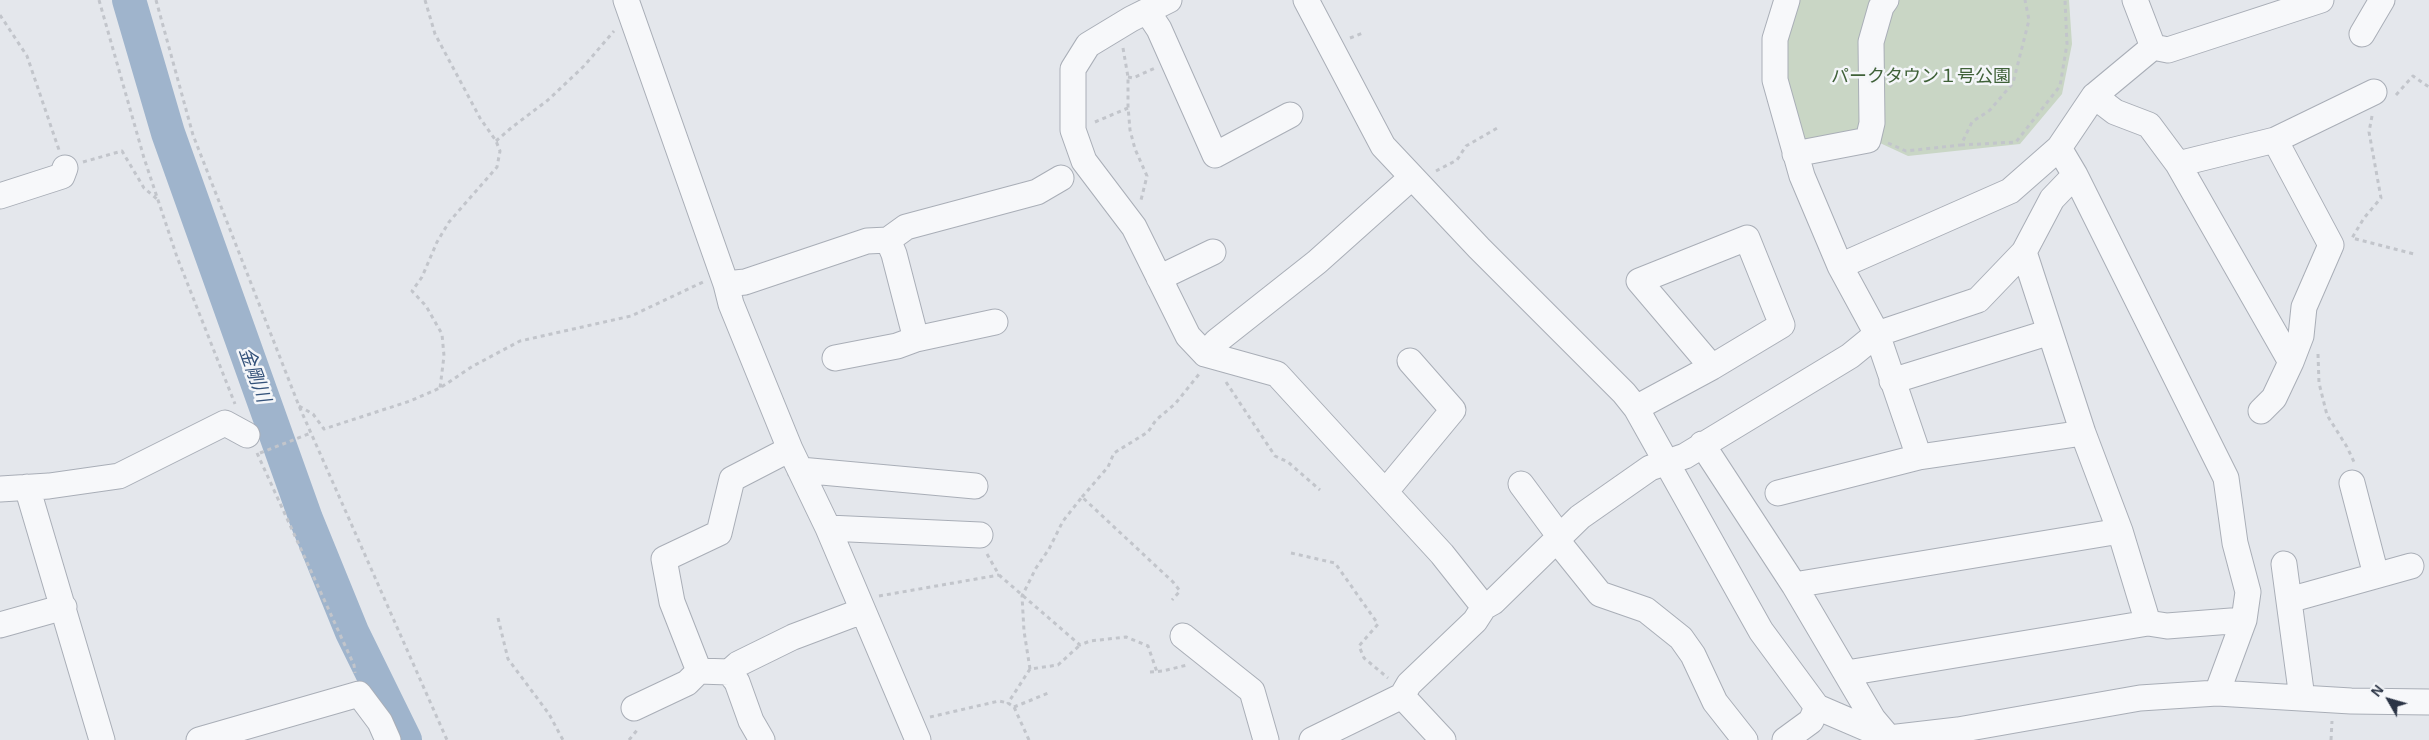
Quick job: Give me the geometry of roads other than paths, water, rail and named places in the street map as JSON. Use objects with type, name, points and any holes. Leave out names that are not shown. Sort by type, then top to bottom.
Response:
[{"type":"street","points":[[1306,0],[1383,146],[1417,183],[1624,393],[1636,408],[1762,631],[1817,707],[1889,739],[1958,730],[2140,698],[2217,693],[2350,701],[2429,702]]},
{"type":"street","points":[[1787,0],[1775,39],[1775,80],[1795,154],[1840,266],[1877,334],[1920,457]]},
{"type":"street","points":[[1795,154],[1868,140],[1872,123],[1871,42],[1881,6],[1886,0]]},
{"type":"street","points":[[2135,0],[2153,48]]},
{"type":"street","points":[[1840,266],[2010,190],[2059,148],[2094,96],[2153,48],[2168,50],[2321,0]]},
{"type":"street","points":[[2362,34],[2382,0]]},
{"type":"street","points":[[1290,115],[1215,154],[1159,29],[1158,5],[1088,45],[1073,69],[1073,130],[1084,161],[1134,227],[1188,336],[1205,354],[1278,374],[1442,554],[1484,607]]},
{"type":"street","points":[[629,8],[726,284],[731,304],[795,460],[828,528],[914,731]]},
{"type":"street","points":[[2094,96],[2115,112],[2149,125],[2178,164],[2291,362]]},
{"type":"street","points":[[2178,164],[2275,140],[2381,99]]},
{"type":"street","points":[[2261,411],[2274,398],[2291,362],[2301,336],[2304,307],[2331,245],[2275,140]]},
{"type":"street","points":[[2059,148],[2075,175],[2226,478],[2235,543],[2248,592],[2244,620],[2217,693]]},
{"type":"street","points":[[0,196],[62,176],[65,168]]},
{"type":"street","points":[[1312,740],[1402,696],[1409,684],[1475,621],[1484,607],[1493,602],[1580,516],[1650,468],[1684,456],[1850,356],[1877,334],[1978,300],[2024,252],[2052,199],[2075,175]]},
{"type":"street","points":[[726,284],[745,282],[867,241],[888,240],[906,227],[1037,192],[1061,178]]},
{"type":"street","points":[[1205,354],[1217,341],[1417,183]]},
{"type":"street","points":[[1636,408],[1712,367],[1782,325],[1747,238],[1639,281],[1712,367]]},
{"type":"street","points":[[888,240],[894,254],[916,338]]},
{"type":"street","points":[[1159,278],[1213,252]]},
{"type":"street","points":[[2024,252],[2083,433],[2120,531],[2148,623]]},
{"type":"street","points":[[835,358],[898,346],[916,338],[995,322]]},
{"type":"street","points":[[1892,381],[2050,332]]},
{"type":"street","points":[[1386,491],[1453,410],[1410,362]]},
{"type":"street","points":[[0,489],[119,476],[224,424],[252,444]]},
{"type":"street","points":[[1778,493],[1920,457],[2083,433]]},
{"type":"street","points":[[1702,444],[1794,585],[1873,719],[1889,739]]},
{"type":"street","points":[[699,670],[672,602],[664,559],[719,533],[732,479],[795,460],[975,486]]},
{"type":"street","points":[[2352,483],[2376,576]]},
{"type":"street","points":[[1521,484],[1559,537],[1563,548],[1600,594],[1646,610],[1681,638],[1693,655],[1715,702],[1745,740]]},
{"type":"street","points":[[27,487],[102,740]]},
{"type":"street","points":[[828,528],[980,535]]},
{"type":"street","points":[[1794,585],[2120,531]]},
{"type":"street","points":[[2284,564],[2302,698]]},
{"type":"street","points":[[2289,600],[2411,566]]},
{"type":"street","points":[[0,625],[64,607]]},
{"type":"street","points":[[699,670],[729,672],[738,664],[793,637],[854,614],[862,608]]},
{"type":"street","points":[[1847,673],[2148,623],[2167,626],[2244,620]]},
{"type":"street","points":[[1183,636],[1252,691],[1266,740]]},
{"type":"street","points":[[634,708],[687,683],[699,670]]},
{"type":"street","points":[[729,672],[737,682],[751,721],[762,740]]},
{"type":"street","points":[[199,740],[359,694],[380,722],[388,740]]},
{"type":"street","points":[[1402,696],[1443,740]]},
{"type":"street","points":[[1785,740],[1811,721],[1817,707]]},
{"type":"waterway","name":"金剛川","points":[[129,0],[168,133],[306,519],[352,632],[405,740]]},
{"type":"park label","name":"パークタウン１号公園","points":[[1921,77]]}]
